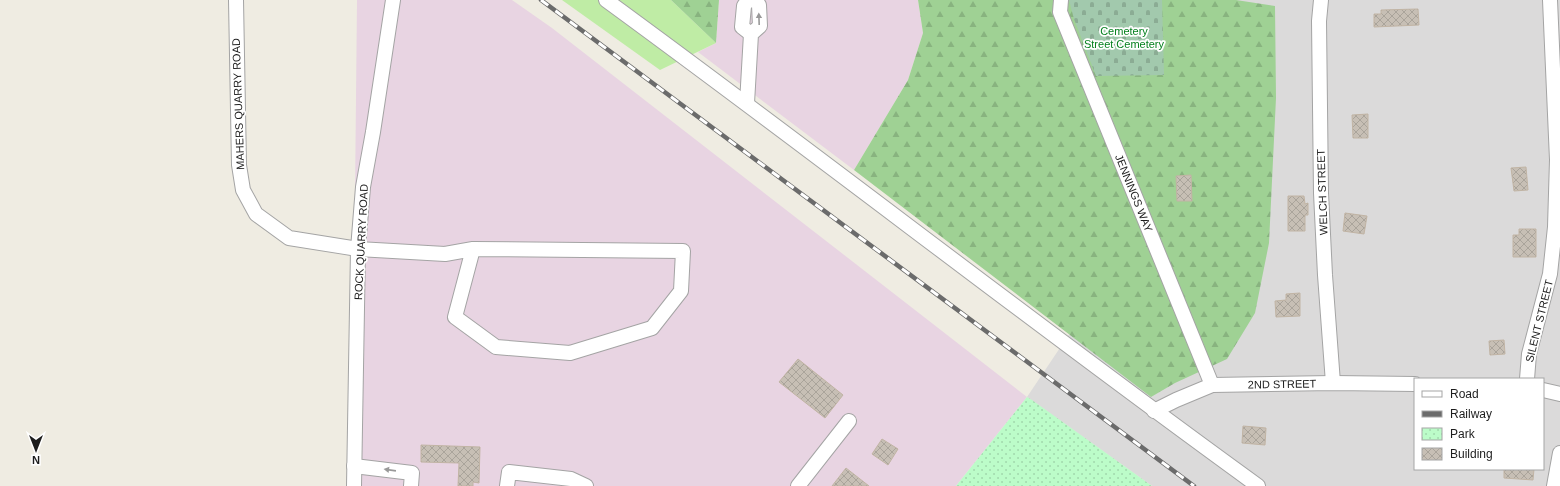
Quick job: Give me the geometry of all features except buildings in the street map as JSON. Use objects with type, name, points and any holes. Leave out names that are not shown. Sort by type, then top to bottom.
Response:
[{"type":"street","name":"MAHERS QUARRY ROAD","points":[[236,0],[239,165],[243,190],[256,214],[289,238],[358,248],[445,254],[473,249],[683,251],[681,291],[652,328],[570,353],[496,347],[455,317],[473,249]]},
{"type":"street","name":"ROCK QUARRY ROAD","points":[[354,486],[358,248],[363,187],[393,0]]},
{"type":"street","points":[[606,0],[747,103],[1154,411],[1258,486]]},
{"type":"street","points":[[748,0],[744,6],[742,27],[751,34]]},
{"type":"street","points":[[747,103],[751,34],[760,26],[759,5],[755,0]]},
{"type":"street","name":"JENNINGS WAY","points":[[1061,0],[1060,12],[1212,385]]},
{"type":"street","name":"WELCH STREET","points":[[1321,0],[1319,21],[1321,193],[1333,383]]},
{"type":"street","name":"SILENT STREET","points":[[1527,378],[1529,354],[1550,274],[1555,227],[1557,160],[1550,0]]},
{"type":"street","name":"2ND STREET","points":[[1154,411],[1212,385],[1333,383],[1414,384]]},
{"type":"street","points":[[1544,390],[1560,394]]},
{"type":"street","points":[[798,486],[849,421]]},
{"type":"street","points":[[1554,486],[1560,453]]},
{"type":"street","points":[[354,466],[412,473],[411,486]]},
{"type":"street","points":[[507,486],[509,472],[571,480],[586,486]]},
{"type":"shaded area","points":[[357,0],[512,0],[552,28],[1027,397],[956,486],[352,486]]},
{"type":"shaded area","points":[[719,0],[918,0],[923,33],[908,80],[854,170],[698,52],[716,43]]},
{"type":"shaded area","points":[[1170,0],[1560,0],[1560,486],[1152,486],[1027,397],[1170,184]]},
{"type":"green space","points":[[562,0],[671,0],[716,43],[660,70]]},
{"type":"green space","points":[[671,0],[719,0],[716,43]]},
{"type":"green space","points":[[918,0],[1236,0],[1275,6],[1276,98],[1269,243],[1255,313],[1227,359],[1175,383],[1151,397],[854,170],[908,80],[923,33]]},
{"type":"green space","name":"Cemetery Street Cemetery","points":[[1069,0],[1162,0],[1164,75],[1096,76],[1074,19]]},
{"type":"green space","points":[[1027,397],[1032,400],[1152,486],[956,486]]},
{"type":"railway","points":[[541,0],[1194,486]]}]
